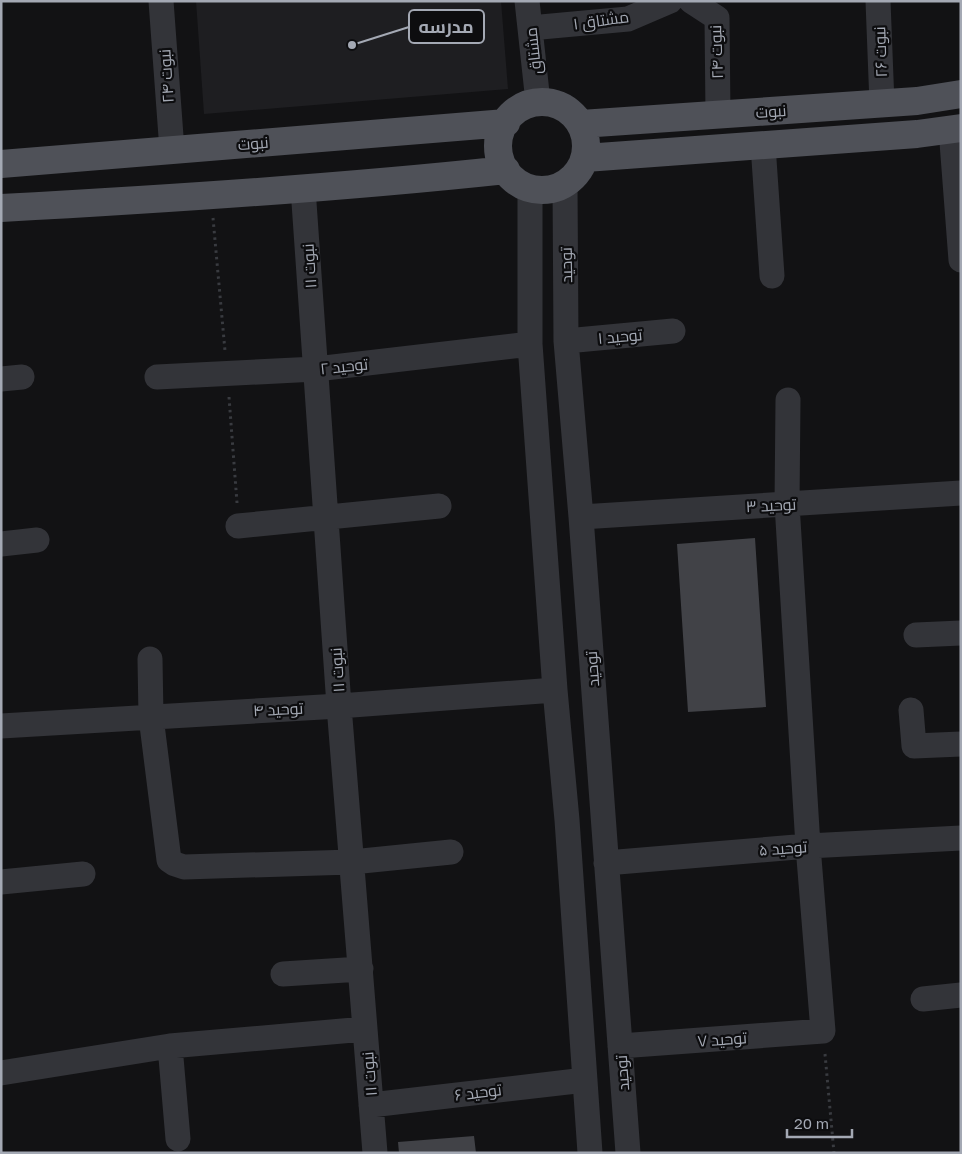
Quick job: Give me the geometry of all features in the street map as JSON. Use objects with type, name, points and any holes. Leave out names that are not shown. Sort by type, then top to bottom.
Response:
[{"type":"main road","name":"نبوت","points":[[581,124],[917,101],[956,91]]},
{"type":"main road","points":[[538,102],[555,103],[570,111],[581,124],[587,141],[585,158],[578,173],[565,185],[548,190],[530,189],[514,181],[506,170],[498,150],[500,133],[508,118],[521,107],[538,102]]},
{"type":"main road","name":"نبوت","points":[[1,164],[506,123]]},
{"type":"main road","points":[[615,123],[618,157]]},
{"type":"main road","name":"نبوت","points":[[585,158],[917,134],[956,129]]},
{"type":"main road","points":[[1,208],[303,188],[506,170]]},
{"type":"street","name":"نبوت ۲۴","points":[[161,1],[172,150]]},
{"type":"street","name":"مشتاق","points":[[528,1],[538,102]]},
{"type":"street","name":"مشتاق ۱","points":[[530,28],[628,19],[670,1]]},
{"type":"street","name":"نبوت ۲۴","points":[[691,1],[717,18],[718,115]]},
{"type":"street","name":"نبوت ۲۶","points":[[878,1],[882,104]]},
{"type":"street","points":[[956,129],[961,260]]},
{"type":"street","points":[[763,146],[772,276]]},
{"type":"street","name":"توحید","points":[[565,185],[566,341],[604,818],[628,1153]]},
{"type":"street","name":"نبوت ۱۱","points":[[303,188],[339,706],[375,1153]]},
{"type":"street","points":[[530,189],[530,344],[555,690],[567,820],[590,1153]]},
{"type":"street","name":"توحید ۱","points":[[566,341],[673,331]]},
{"type":"street","name":"توحید ۲","points":[[157,377],[316,369],[530,344]]},
{"type":"street","points":[[788,400],[787,504],[808,846],[824,1031]]},
{"type":"street","name":"توحید ۳","points":[[581,517],[961,493]]},
{"type":"street","points":[[238,526],[439,506]]},
{"type":"street","points":[[1,544],[37,540]]},
{"type":"street","points":[[916,635],[961,633]]},
{"type":"street","points":[[150,659],[151,717],[169,860],[184,867],[352,862],[451,852]]},
{"type":"street","name":"توحید ۴","points":[[1,726],[339,706],[555,690]]},
{"type":"street","points":[[911,710],[914,746],[961,744]]},
{"type":"street","points":[[567,820],[604,818]]},
{"type":"street","name":"توحید ۵","points":[[606,862],[808,846],[961,838]]},
{"type":"street","points":[[1,882],[83,874]]},
{"type":"street","points":[[282,974],[361,969]]},
{"type":"street","points":[[923,999],[961,995]]},
{"type":"street","points":[[1,1073],[170,1046],[365,1029]]},
{"type":"street","name":"توحید ۷","points":[[620,1046],[824,1031]]},
{"type":"street","points":[[170,1046],[178,1139]]},
{"type":"street","name":"توحید ۶","points":[[371,1105],[585,1080]]},
{"type":"path","points":[[824,1031],[834,1153]]},
{"type":"shaded area","points":[[196,1],[501,1],[508,89],[204,114]]},
{"type":"building","points":[[755,538],[766,707],[688,712],[677,544]]},
{"type":"building","points":[[474,1136],[476,1153],[399,1153],[398,1142]]},
{"type":"place","name":"مدرسه","points":[[352,45]]}]
